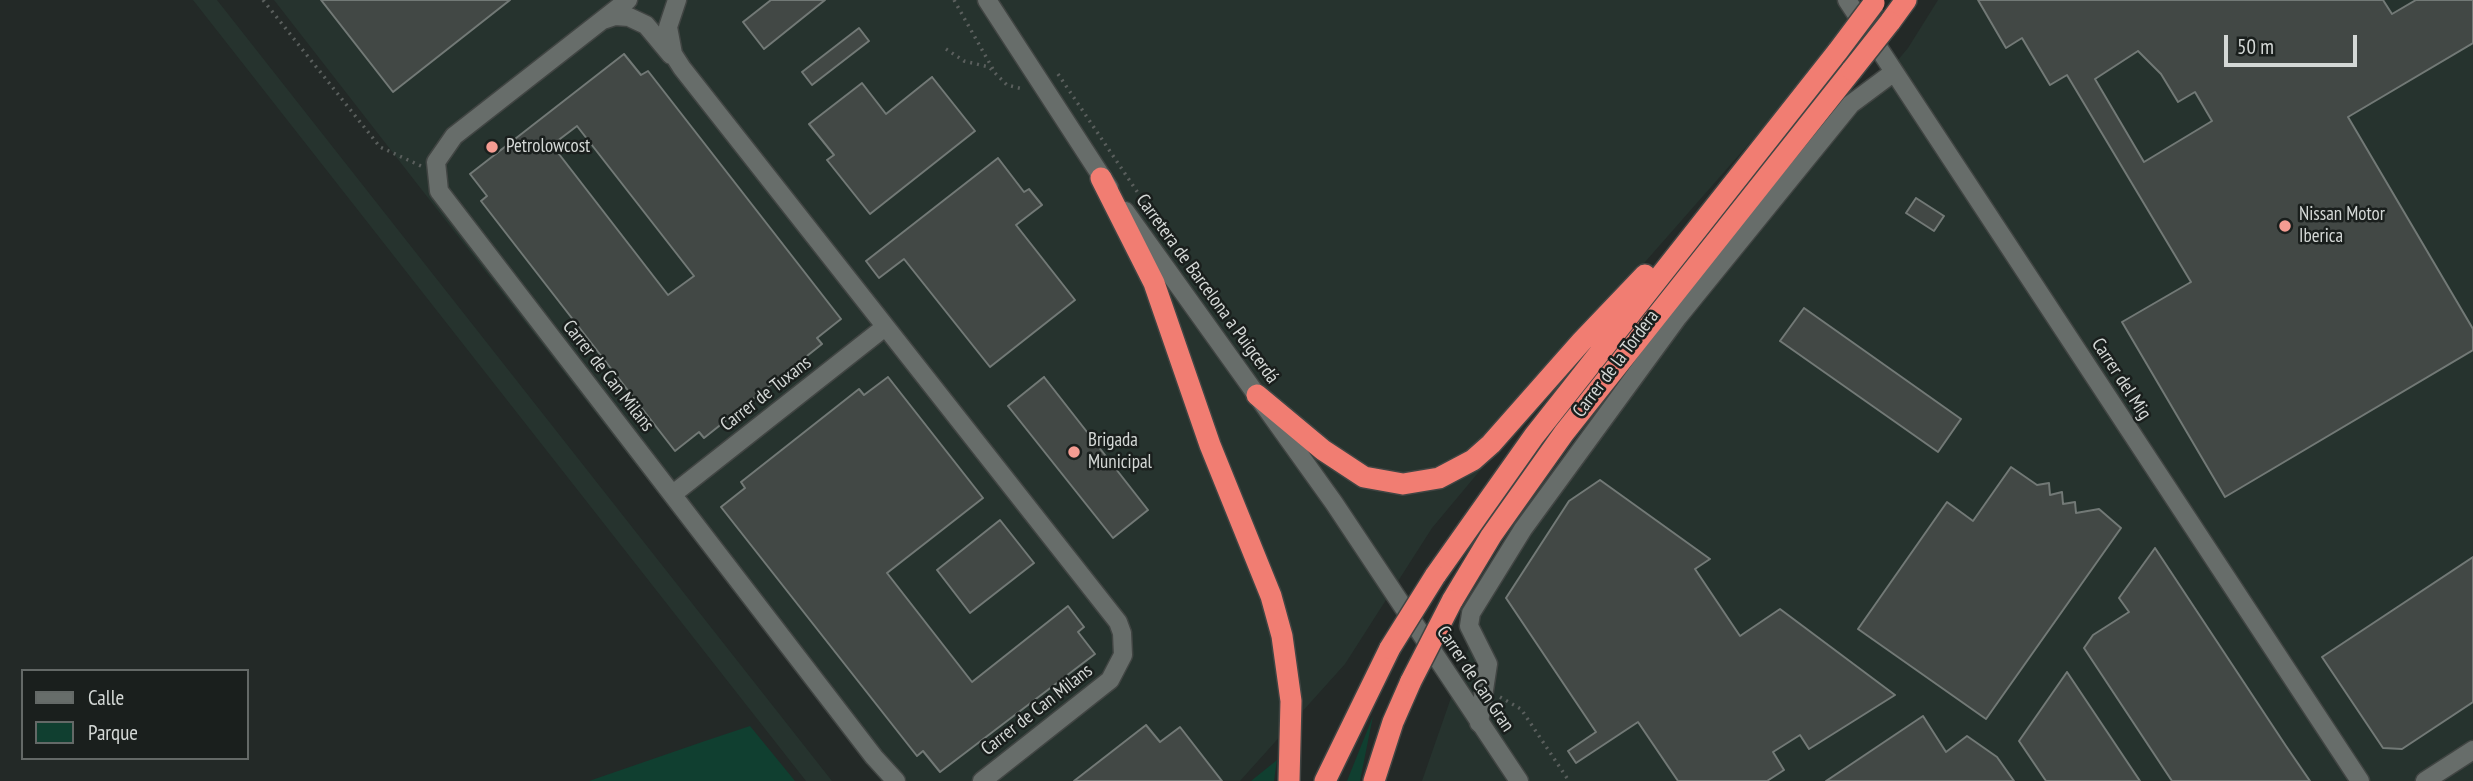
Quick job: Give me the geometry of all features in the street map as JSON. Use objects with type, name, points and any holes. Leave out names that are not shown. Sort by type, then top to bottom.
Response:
[{"type":"highway","points":[[1374,781],[1393,722],[1411,681],[1452,601],[1491,536],[1564,433],[1906,0]]},
{"type":"highway","points":[[1325,781],[1390,648],[1435,576],[1534,436],[1875,1]]},
{"type":"highway","points":[[1101,178],[1154,283],[1210,445],[1246,528],[1271,596],[1282,636],[1291,701],[1289,781]]},
{"type":"highway","points":[[1257,395],[1323,450],[1364,477],[1403,484],[1438,478],[1457,470],[1491,444],[1582,341],[1734,183]]},
{"type":"street","points":[[436,173],[440,153],[454,136],[628,0]]},
{"type":"street","name":"Carrer de Can Milans","points":[[677,0],[668,27],[673,54],[682,68]]},
{"type":"street","name":"Carretera de Barcelona a Puigcerdá","points":[[987,0],[1101,178],[1334,503],[1396,601]]},
{"type":"street","name":"Carrer del Mig","points":[[1846,0],[2360,781]]},
{"type":"street","name":"Carrer de Can Milans","points":[[600,22],[615,16],[629,17],[646,25],[1118,622],[1125,644],[1119,668],[1110,680],[982,781]]},
{"type":"street","name":"Carrer de la Tordera","points":[[1479,723],[1488,664],[1469,626],[1471,613],[1523,529],[1678,317],[1843,114],[1865,92],[1894,72]]},
{"type":"street","name":"Carrer de Can Milans","points":[[436,173],[439,191],[874,757],[896,781]]},
{"type":"street","name":"Carrer de Tuxans","points":[[673,494],[885,327]]},
{"type":"street","name":"Carrer de Can Gran","points":[[1396,601],[1519,781]]},
{"type":"street","points":[[2425,781],[2473,750]]},
{"type":"path","points":[[263,0],[380,147],[436,173]]},
{"type":"path","points":[[954,0],[995,73]]},
{"type":"path","points":[[946,49],[964,61],[982,64],[1007,85],[1022,88],[1031,98]]},
{"type":"path","points":[[1055,69],[1179,253]]},
{"type":"path","points":[[1496,694],[1521,709],[1569,781]]},
{"type":"shaded area","points":[[193,0],[217,0],[832,781],[806,781]]},
{"type":"shaded area","points":[[274,0],[1861,0],[1797,89],[1501,426],[1508,437],[1432,528],[1345,664],[1240,781],[882,781]]},
{"type":"shaded area","points":[[1938,0],[2473,0],[2473,781],[1422,781],[1484,603],[1585,452],[1719,273],[1908,48]]},
{"type":"green space","points":[[1373,716],[1360,781],[1347,781]]},
{"type":"green space","points":[[750,726],[795,781],[589,781],[705,741]]},
{"type":"green space","points":[[1277,760],[1274,781],[1251,781]]},
{"type":"building","points":[[321,0],[510,0],[393,92]]},
{"type":"building","points":[[771,0],[825,0],[764,49],[743,22]]},
{"type":"building","name":"Nissan Motor Iberica","points":[[1978,0],[2383,0],[2392,14],[2416,0],[2473,0],[2473,43],[2348,117],[2473,329],[2473,350],[2225,497],[2122,322],[2191,282],[2067,75],[2050,85],[2022,38],[2006,48]],"holes":[[[2138,51],[2161,74],[2178,102],[2195,92],[2212,121],[2144,162],[2095,79]]]},
{"type":"building","points":[[859,28],[869,41],[812,85],[802,72]]},
{"type":"building","points":[[624,54],[641,75],[648,71],[841,319],[817,338],[822,344],[704,438],[699,432],[675,451],[481,201],[487,196],[470,174]],"holes":[[[577,126],[694,276],[668,295],[552,145]]]},
{"type":"building","points":[[932,77],[975,131],[870,214],[827,160],[834,155],[809,124],[862,83],[886,114]]},
{"type":"building","points":[[998,158],[1024,192],[1029,189],[1042,205],[1016,225],[1075,300],[990,367],[904,259],[879,278],[866,261]]},
{"type":"building","points":[[1916,198],[1944,216],[1934,231],[1906,213]]},
{"type":"building","points":[[1804,308],[1961,419],[1938,452],[1780,341]]},
{"type":"building","points":[[888,377],[983,498],[887,573],[972,682],[1068,606],[1084,627],[1078,632],[1095,654],[940,772],[923,751],[917,756],[721,507],[745,488],[741,482],[859,389],[864,395]]},
{"type":"building","name":"Brigada Municipal","points":[[1044,377],[1148,510],[1113,538],[1008,406]]},
{"type":"building","points":[[2011,467],[2037,485],[2049,483],[2050,495],[2062,492],[2063,504],[2075,502],[2076,513],[2099,509],[2121,528],[1986,719],[1858,629],[1947,502],[1973,521]]},
{"type":"building","points":[[1600,480],[1710,559],[1695,569],[1740,636],[1780,609],[1895,695],[1809,749],[1800,735],[1773,752],[1784,770],[1767,781],[1678,781],[1638,722],[1576,763],[1568,751],[1596,732],[1506,598],[1569,501]]},
{"type":"building","points":[[1000,520],[1034,563],[970,613],[937,570]]},
{"type":"building","points":[[2155,548],[2310,781],[2172,781],[2084,648],[2093,635],[2129,612],[2119,598]]},
{"type":"building","points":[[2473,557],[2473,702],[2402,749],[2383,748],[2322,657]]},
{"type":"building","points":[[2067,672],[2140,781],[2046,781],[2019,741]]},
{"type":"building","points":[[1923,716],[1946,752],[1967,736],[1997,757],[2014,781],[1826,781]]},
{"type":"building","points":[[1146,725],[1160,742],[1180,727],[1222,781],[1074,781]]},
{"type":"place","name":"Petrolowcost","points":[[492,147]]},
{"type":"place","name":"Nissan Motor Iberica","points":[[2285,226]]},
{"type":"place","name":"Brigada Municipal","points":[[1074,452]]}]
